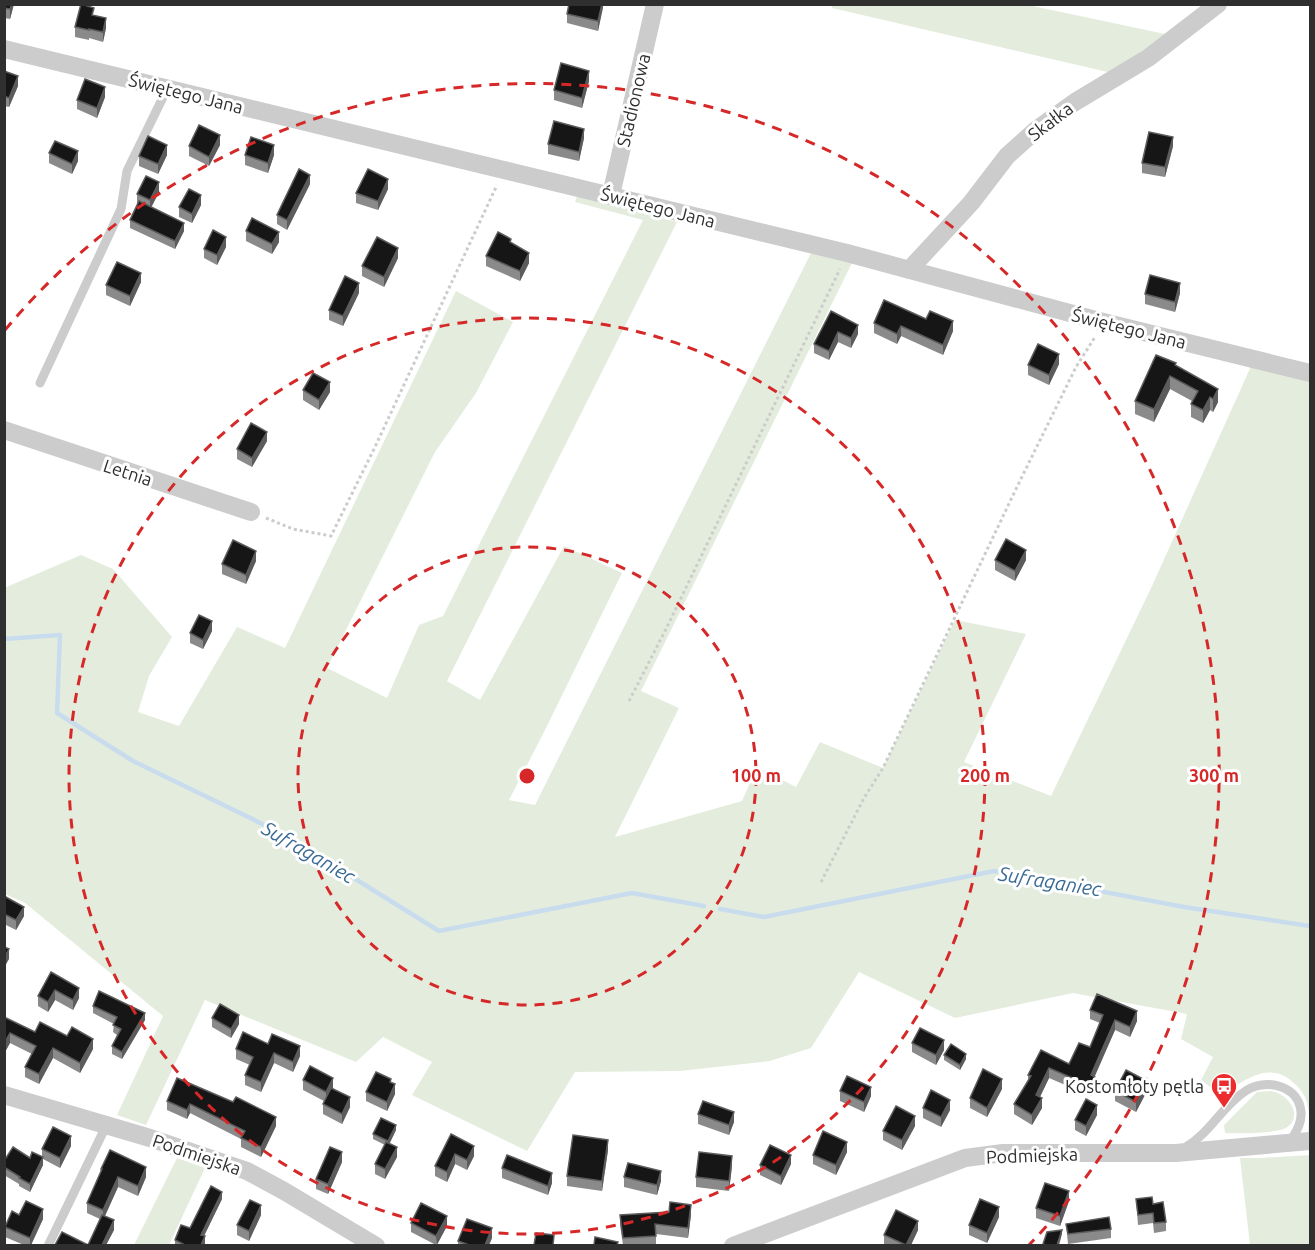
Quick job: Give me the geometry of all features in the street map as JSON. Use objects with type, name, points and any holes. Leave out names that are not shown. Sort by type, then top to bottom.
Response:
[{"type":"street","name":"Stadionowa","points":[[611,195],[655,4]]},
{"type":"street","name":"Skałka","points":[[909,270],[971,202],[1007,156],[1036,130],[1075,102],[1148,58],[1218,4]]},
{"type":"street","name":"Świętego Jana","points":[[4,49],[611,195],[1311,374]]},
{"type":"street","name":"Letnia","points":[[4,430],[251,512]]},
{"type":"street","name":"Podmiejska","points":[[4,1095],[107,1124],[246,1171],[375,1245]]},
{"type":"street","name":"Podmiejska","points":[[733,1245],[965,1158],[1003,1153],[1176,1153],[1311,1141]]},
{"type":"lane","points":[[40,383],[121,209],[127,171],[168,89]]},
{"type":"lane","points":[[1176,1153],[1197,1141],[1225,1110],[1248,1090],[1263,1084],[1278,1085],[1288,1090],[1297,1099],[1301,1112],[1299,1127],[1290,1143]]},
{"type":"lane","points":[[48,1245],[107,1124]]},
{"type":"path","points":[[251,512],[293,529],[331,536],[504,170]]},
{"type":"path","points":[[629,701],[847,254]]},
{"type":"path","points":[[821,882],[864,798],[883,768],[1071,378],[1103,322]]},
{"type":"green space","points":[[832,4],[1028,5],[1165,34],[1112,73],[832,8]]},
{"type":"green space","points":[[577,196],[677,222],[447,681],[480,700],[564,546],[622,573],[509,800],[535,805],[811,253],[852,263],[641,691],[679,708],[615,837],[742,801],[757,767],[796,787],[820,742],[883,768],[955,620],[1026,634],[964,762],[1051,796],[1152,586],[1252,364],[1310,365],[1310,1135],[1308,1136],[1309,1114],[1305,1098],[1298,1087],[1286,1077],[1276,1073],[1257,1075],[1222,1096],[1201,1080],[1213,1057],[1181,1039],[1187,1014],[1073,993],[955,1018],[859,972],[811,1048],[770,1061],[680,1071],[575,1072],[527,1151],[412,1095],[432,1062],[383,1037],[356,1062],[205,1000],[146,1125],[117,1115],[163,1016],[25,903],[5,894],[4,588],[81,555],[113,569],[172,637],[149,676],[138,712],[179,726],[237,627],[285,648],[456,291],[513,322],[476,393],[435,452],[327,668],[387,698],[419,625],[443,616],[643,220],[575,202]]},
{"type":"green space","points":[[1271,1091],[1283,1096],[1292,1106],[1294,1118],[1286,1128],[1266,1132],[1225,1133],[1224,1125],[1257,1092]]},
{"type":"green space","points":[[1310,1155],[1310,1245],[1250,1245],[1240,1158]]},
{"type":"green space","points":[[177,1158],[205,1168],[169,1245],[134,1245]]},
{"type":"building","points":[[4,4],[12,4],[10,9],[4,8]]},
{"type":"building","points":[[81,4],[94,8],[92,15],[106,18],[103,32],[75,27]]},
{"type":"building","points":[[569,4],[602,4],[598,21],[567,14]]},
{"type":"building","points":[[561,63],[589,71],[582,98],[554,90]]},
{"type":"building","points":[[4,71],[18,76],[9,98],[4,96]]},
{"type":"building","points":[[85,79],[105,87],[97,108],[77,100]]},
{"type":"building","points":[[554,121],[584,129],[579,152],[548,144]]},
{"type":"building","points":[[199,125],[220,135],[209,157],[189,146]]},
{"type":"building","points":[[1149,132],[1173,137],[1165,167],[1142,163]]},
{"type":"building","points":[[148,136],[167,145],[158,164],[139,156]]},
{"type":"building","points":[[251,137],[274,145],[268,163],[245,155]]},
{"type":"building","points":[[55,141],[78,151],[72,164],[49,153]]},
{"type":"building","points":[[299,169],[310,175],[287,220],[277,215]]},
{"type":"building","points":[[368,169],[388,179],[378,201],[356,193]]},
{"type":"building","points":[[146,176],[159,182],[150,200],[137,194]]},
{"type":"building","points":[[189,189],[201,195],[192,214],[179,207]]},
{"type":"building","points":[[139,201],[184,223],[175,241],[130,220]]},
{"type":"building","points":[[252,218],[279,232],[272,244],[246,231]]},
{"type":"building","points":[[213,230],[226,237],[217,255],[204,249]]},
{"type":"building","points":[[498,232],[529,253],[520,271],[486,256]]},
{"type":"building","points":[[377,237],[398,248],[384,277],[362,266]]},
{"type":"building","points":[[117,262],[141,273],[130,296],[106,285]]},
{"type":"building","points":[[1150,275],[1180,283],[1175,302],[1145,294]]},
{"type":"building","points":[[345,276],[359,283],[343,316],[329,310]]},
{"type":"building","points":[[884,300],[926,319],[930,311],[953,321],[943,345],[901,326],[897,334],[874,323]]},
{"type":"building","points":[[831,311],[858,325],[851,338],[838,332],[829,351],[814,344]]},
{"type":"building","points":[[1038,344],[1059,354],[1049,375],[1028,365]]},
{"type":"building","points":[[1156,355],[1176,363],[1175,365],[1218,389],[1213,399],[1210,397],[1203,410],[1191,404],[1198,391],[1170,376],[1154,409],[1135,401]]},
{"type":"building","points":[[313,373],[330,382],[319,400],[303,390]]},
{"type":"building","points":[[251,423],[267,432],[252,458],[237,449]]},
{"type":"building","points":[[1006,539],[1026,550],[1015,571],[995,560]]},
{"type":"building","points":[[233,540],[256,551],[246,575],[222,564]]},
{"type":"building","points":[[199,615],[212,621],[203,640],[190,633]]},
{"type":"building","points":[[4,896],[24,907],[16,920],[4,914]]},
{"type":"building","points":[[4,947],[9,949],[4,958]]},
{"type":"building","points":[[51,972],[79,988],[73,1000],[55,990],[48,1002],[38,996]]},
{"type":"building","points":[[99,991],[145,1013],[122,1052],[112,1046],[121,1029],[113,1025],[117,1017],[93,1006]]},
{"type":"building","points":[[1097,994],[1137,1011],[1130,1027],[1115,1020],[1091,1075],[1095,1077],[1091,1086],[1049,1068],[1036,1095],[1042,1098],[1032,1115],[1014,1104],[1031,1076],[1028,1075],[1041,1050],[1069,1064],[1079,1043],[1090,1047],[1103,1015],[1090,1010]]},
{"type":"building","points":[[220,1004],[239,1015],[231,1029],[212,1018]]},
{"type":"building","points":[[4,1017],[35,1032],[40,1022],[67,1036],[72,1027],[93,1039],[80,1063],[53,1048],[39,1074],[25,1067],[36,1046],[10,1033],[4,1041]]},
{"type":"building","points":[[920,1028],[944,1040],[936,1055],[912,1043]]},
{"type":"building","points":[[243,1032],[268,1044],[272,1034],[300,1046],[293,1062],[274,1053],[261,1082],[245,1075],[253,1057],[236,1049]]},
{"type":"building","points":[[951,1044],[966,1054],[960,1065],[944,1055]]},
{"type":"building","points":[[310,1066],[333,1078],[326,1092],[303,1080]]},
{"type":"building","points":[[983,1069],[1002,1079],[987,1108],[970,1098]]},
{"type":"building","points":[[1126,1070],[1147,1081],[1136,1102],[1115,1091]]},
{"type":"building","points":[[376,1072],[391,1079],[390,1082],[395,1084],[387,1102],[366,1092]]},
{"type":"building","points":[[847,1076],[871,1087],[864,1102],[840,1091]]},
{"type":"building","points":[[177,1078],[233,1102],[236,1097],[276,1117],[261,1147],[241,1138],[245,1131],[190,1104],[187,1110],[167,1101]]},
{"type":"building","points":[[331,1088],[350,1097],[342,1114],[323,1104]]},
{"type":"building","points":[[931,1090],[950,1100],[941,1117],[923,1108]]},
{"type":"building","points":[[1086,1099],[1097,1105],[1086,1126],[1075,1120]]},
{"type":"building","points":[[703,1101],[734,1112],[729,1125],[698,1114]]},
{"type":"building","points":[[896,1106],[915,1116],[902,1140],[883,1131]]},
{"type":"building","points":[[381,1118],[396,1125],[388,1141],[373,1134]]},
{"type":"building","points":[[53,1127],[71,1136],[60,1158],[42,1149]]},
{"type":"building","points":[[823,1131],[847,1142],[836,1165],[813,1155]]},
{"type":"building","points":[[451,1134],[474,1146],[467,1160],[455,1154],[447,1172],[435,1166]]},
{"type":"building","points":[[573,1135],[608,1140],[602,1181],[567,1176]]},
{"type":"building","points":[[386,1142],[397,1147],[385,1169],[375,1164]]},
{"type":"building","points":[[770,1145],[791,1155],[781,1176],[760,1165]]},
{"type":"building","points":[[13,1147],[30,1158],[32,1152],[43,1157],[30,1184],[4,1167],[4,1161]]},
{"type":"building","points":[[330,1147],[342,1152],[328,1184],[316,1179]]},
{"type":"building","points":[[110,1150],[146,1167],[138,1186],[118,1177],[103,1210],[87,1203]]},
{"type":"building","points":[[699,1152],[732,1156],[729,1181],[696,1177]]},
{"type":"building","points":[[507,1155],[552,1173],[548,1186],[502,1168]]},
{"type":"building","points":[[628,1163],[661,1171],[657,1185],[624,1177]]},
{"type":"building","points":[[1045,1183],[1069,1191],[1060,1216],[1036,1208]]},
{"type":"building","points":[[211,1186],[222,1192],[201,1235],[205,1236],[201,1245],[185,1245],[175,1240],[181,1225],[190,1228]]},
{"type":"building","points":[[1152,1197],[1153,1204],[1163,1202],[1166,1222],[1154,1223],[1153,1213],[1138,1215],[1136,1199]]},
{"type":"building","points":[[980,1199],[999,1207],[987,1233],[969,1225]]},
{"type":"building","points":[[250,1200],[261,1205],[249,1231],[237,1225]]},
{"type":"building","points":[[26,1201],[43,1209],[30,1238],[5,1227],[12,1211],[19,1215]]},
{"type":"building","points":[[670,1202],[691,1205],[688,1228],[655,1224],[656,1236],[623,1238],[620,1215],[669,1212]]},
{"type":"building","points":[[421,1203],[447,1216],[436,1236],[411,1223]]},
{"type":"building","points":[[896,1210],[918,1221],[906,1245],[884,1235]]},
{"type":"building","points":[[102,1215],[114,1220],[102,1245],[88,1245]]},
{"type":"building","points":[[1109,1217],[1111,1229],[1068,1234],[1066,1224]]},
{"type":"building","points":[[467,1219],[492,1228],[485,1245],[469,1245],[458,1241]]},
{"type":"building","points":[[1062,1230],[1057,1245],[1043,1244],[1047,1232]]},
{"type":"building","points":[[62,1232],[88,1245],[55,1245]]},
{"type":"building","points":[[536,1233],[554,1235],[553,1245],[534,1245]]},
{"type":"building","points":[[595,1237],[618,1242],[617,1245],[594,1245]]},
{"type":"waterway","name":"Sufraganiec","points":[[4,639],[60,635],[57,713],[133,761],[283,834],[439,931],[632,893],[704,906]]},
{"type":"waterway","name":"Sufraganiec","points":[[720,909],[764,917],[994,871],[1184,907],[1310,926]]},
{"type":"place","name":"Kostomłoty pętla","points":[[1224,1109]]}]
